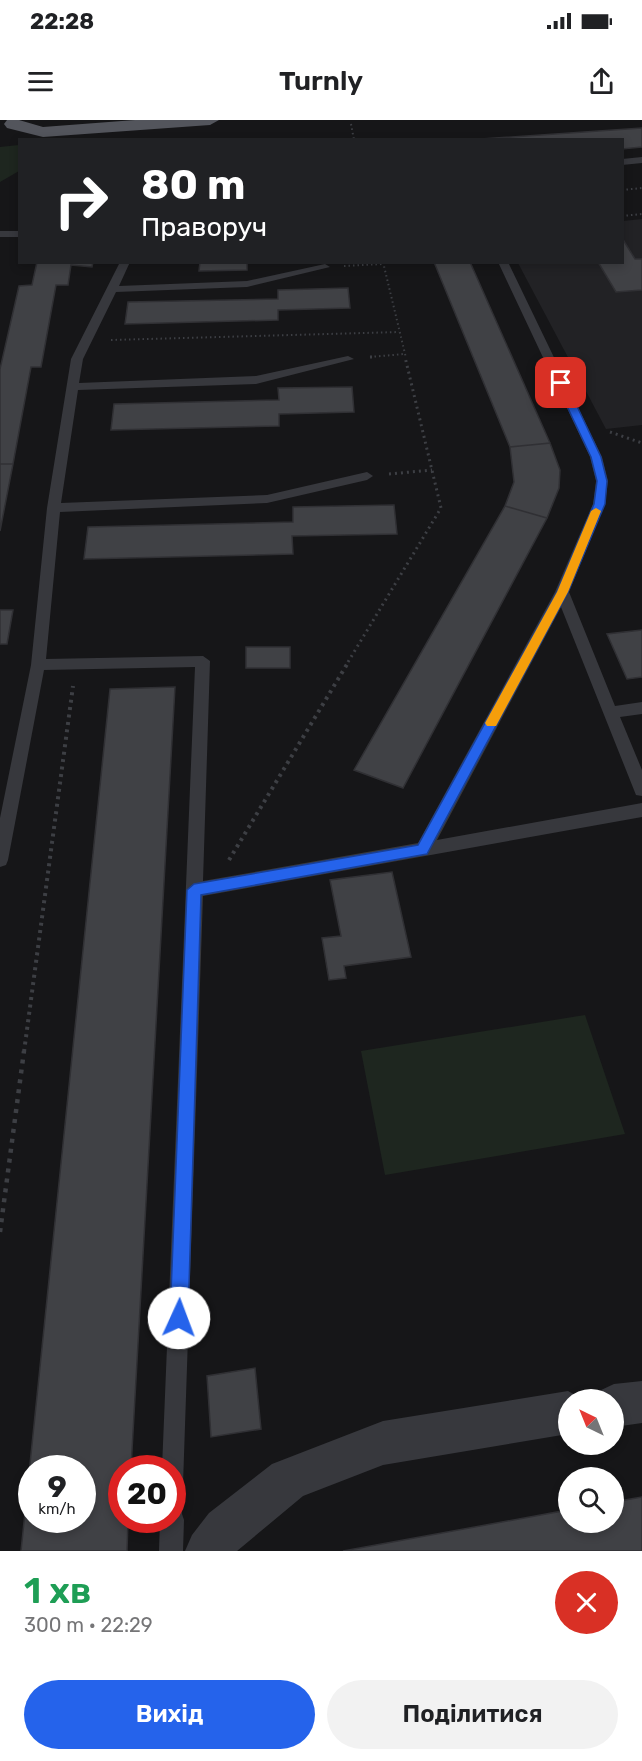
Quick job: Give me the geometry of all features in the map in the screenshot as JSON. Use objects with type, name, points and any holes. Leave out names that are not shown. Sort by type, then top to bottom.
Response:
[{"type":"main road","points":[[13,123],[43,132],[210,120]]},
{"type":"street","points":[[624,1405],[642,1402]]},
{"type":"street","points":[[208,1551],[225,1529],[288,1480],[383,1443],[558,1415]]},
{"type":"lane","points":[[624,162],[642,160]]},
{"type":"lane","points":[[0,234],[18,234]]},
{"type":"lane","points":[[0,860],[38,665],[54,508],[77,359],[125,264]]},
{"type":"lane","points":[[423,850],[562,592],[599,504],[602,481],[596,457],[504,264]]},
{"type":"lane","points":[[111,289],[247,284],[325,267]]},
{"type":"lane","points":[[73,387],[256,381],[348,359]]},
{"type":"lane","points":[[54,508],[267,499],[367,476]]},
{"type":"lane","points":[[562,592],[642,790]]},
{"type":"lane","points":[[38,665],[203,661],[174,1455]]},
{"type":"lane","points":[[610,712],[642,708]]},
{"type":"lane","points":[[194,890],[642,810]]},
{"type":"lane","points":[[171,1551],[172,1533]]},
{"type":"path","points":[[351,124],[354,138]]},
{"type":"path","points":[[624,190],[642,188]]},
{"type":"path","points":[[624,215],[642,214]]},
{"type":"path","points":[[325,267],[368,264]]},
{"type":"path","points":[[213,887],[441,507],[383,264]]},
{"type":"path","points":[[86,341],[399,332]]},
{"type":"path","points":[[348,359],[404,354]]},
{"type":"path","points":[[367,476],[432,470]]},
{"type":"path","points":[[0,1232],[76,664]]},
{"type":"shaded area","points":[[18,145],[18,172],[0,182],[0,147]]},
{"type":"shaded area","points":[[642,219],[642,425],[606,429],[519,264],[624,264],[624,221]]},
{"type":"shaded area","points":[[585,1015],[625,1134],[385,1175],[361,1051]]},
{"type":"building","points":[[642,128],[642,147],[624,149],[624,138],[495,138]]},
{"type":"building","points":[[624,241],[635,259],[642,259],[642,290],[616,292],[599,264],[624,264]]},
{"type":"building","points":[[37,264],[93,264],[92,267],[71,265],[68,285],[56,285],[41,367],[31,367],[13,464],[0,464],[0,369],[19,286],[32,285]]},
{"type":"building","points":[[200,264],[247,264],[247,270],[199,271]]},
{"type":"building","points":[[435,264],[471,264],[550,443],[510,447]]},
{"type":"building","points":[[348,288],[350,308],[278,310],[278,320],[125,324],[128,302],[278,299],[278,290]]},
{"type":"building","points":[[352,387],[354,412],[279,414],[279,426],[111,430],[114,404],[279,400],[278,388]]},
{"type":"building","points":[[550,443],[560,470],[559,488],[547,518],[505,506],[514,482],[510,447]]},
{"type":"building","points":[[0,464],[13,464],[0,531]]},
{"type":"building","points":[[394,505],[397,534],[292,536],[293,554],[84,559],[88,527],[293,522],[293,507]]},
{"type":"building","points":[[505,506],[547,518],[403,788],[354,770]]},
{"type":"building","points":[[0,610],[13,610],[7,644],[0,644]]},
{"type":"building","points":[[642,630],[642,677],[627,679],[607,634]]},
{"type":"building","points":[[246,647],[290,647],[290,668],[246,668]]},
{"type":"building","points":[[175,687],[132,1455],[108,1455],[108,1533],[128,1533],[127,1551],[21,1551],[23,1533],[96,1533],[96,1455],[31,1455],[110,689]]},
{"type":"building","points":[[392,872],[411,957],[344,966],[346,978],[329,980],[322,938],[341,936],[330,880]]},
{"type":"building","points":[[255,1368],[261,1429],[211,1437],[207,1376]]},
{"type":"building","points":[[642,1497],[642,1551],[343,1551],[558,1512],[558,1533],[624,1533],[624,1500]]},
{"type":"slow traffic","points":[[492,723],[562,592],[596,511]]},
{"type":"route","points":[[179,1318],[194,890],[423,850],[562,592],[599,504],[602,481],[596,457],[561,383]]}]
